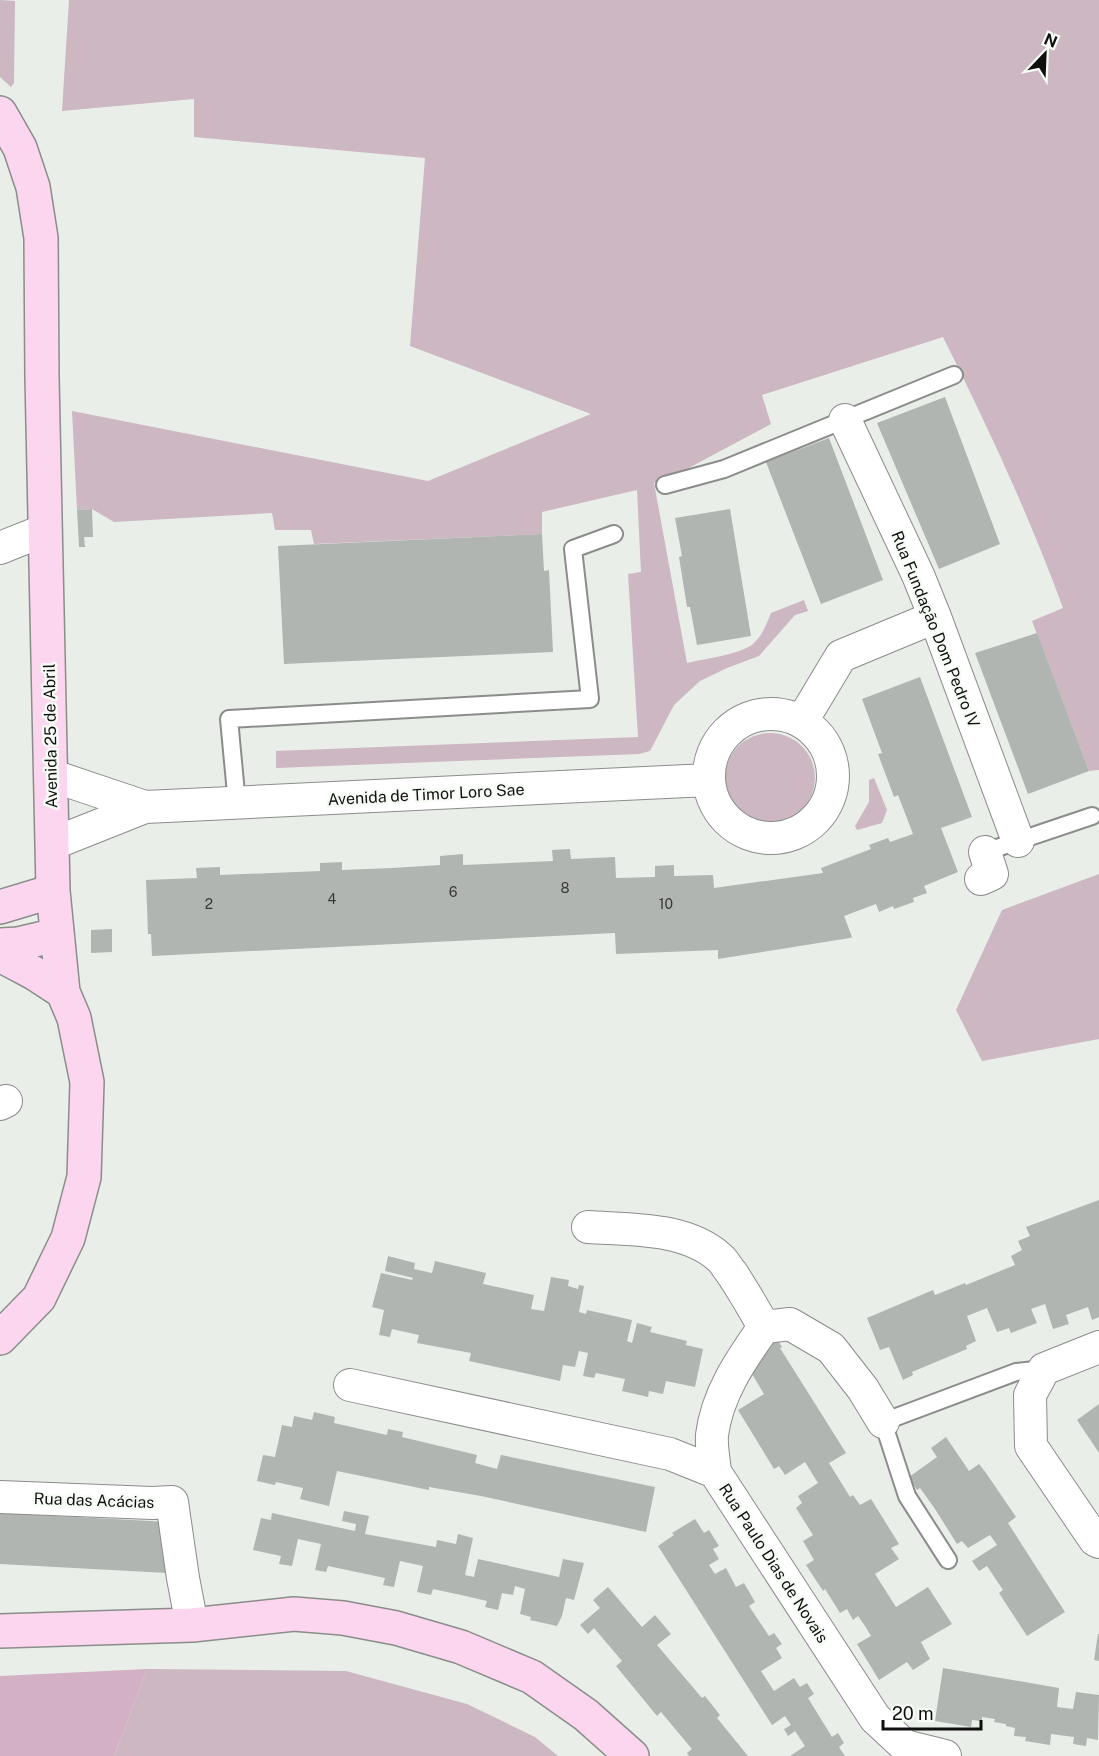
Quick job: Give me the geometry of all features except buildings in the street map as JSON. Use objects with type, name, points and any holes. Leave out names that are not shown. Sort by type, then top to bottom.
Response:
[{"type":"street","name":"Avenida 25 de Abril","points":[[0,113],[20,147],[33,187],[41,238],[53,891],[63,992],[74,1018],[87,1082],[84,1177],[68,1238],[39,1298],[0,1338]]},
{"type":"street","name":"Rua Fundação Dom Pedro IV","points":[[845,420],[918,575],[1018,841]]},
{"type":"street","points":[[0,548],[45,530]]},
{"type":"street","points":[[802,721],[841,656],[935,618]]},
{"type":"street","points":[[765,714],[784,715],[802,721],[820,736],[831,757],[834,781],[828,804],[814,823],[794,835],[771,840],[747,835],[728,822],[714,802],[708,780],[710,760],[718,743],[730,728],[746,719],[765,714]]},
{"type":"street","name":"Avenida de Timor Loro Sae","points":[[50,775],[145,807]]},
{"type":"street","name":"Avenida de Timor Loro Sae","points":[[52,844],[145,807],[708,780]]},
{"type":"street","points":[[0,907],[53,891]]},
{"type":"street","points":[[0,945],[18,944],[56,934]]},
{"type":"street","points":[[0,955],[63,992]]},
{"type":"street","points":[[588,1227],[662,1233],[684,1238],[705,1247],[721,1258],[764,1328]]},
{"type":"street","points":[[715,1472],[712,1436],[721,1401],[737,1366],[764,1328],[790,1324],[831,1348],[863,1389],[884,1422]]},
{"type":"street","points":[[1099,1347],[1044,1369],[1030,1395],[1031,1446],[1095,1540],[1099,1542]]},
{"type":"street","name":"Rua Paulo Dias de Novais","points":[[350,1385],[670,1454],[715,1472],[875,1718],[905,1746],[945,1756]]},
{"type":"street","name":"Rua das Acácias","points":[[0,1497],[172,1502],[192,1625]]},
{"type":"street","points":[[0,1631],[192,1625],[294,1614],[343,1618],[396,1628],[461,1647],[532,1677],[586,1715],[632,1756]]},
{"type":"lane","points":[[665,484],[724,470],[954,375]]},
{"type":"lane","points":[[237,804],[229,719],[590,699],[573,549],[614,534]]},
{"type":"lane","points":[[983,865],[1018,841],[1092,816]]},
{"type":"lane","points":[[948,1560],[907,1496],[884,1422],[1016,1372],[1044,1369]]},
{"type":"shaded area","points":[[0,0],[15,1],[14,83],[11,87],[0,77]]},
{"type":"shaded area","points":[[69,0],[1099,0],[1099,770],[1089,771],[1032,621],[1063,608],[1007,471],[943,337],[762,395],[771,424],[668,479],[654,483],[687,663],[733,653],[750,646],[760,636],[771,613],[804,600],[808,611],[795,615],[759,656],[700,681],[674,705],[650,751],[639,754],[276,768],[276,751],[638,737],[628,574],[641,572],[637,490],[542,512],[542,534],[314,544],[311,530],[275,530],[272,513],[114,522],[92,509],[77,510],[72,411],[428,481],[591,414],[410,346],[425,158],[194,137],[194,99],[62,111]]},
{"type":"shaded area","points":[[770,733],[787,737],[802,746],[811,761],[815,778],[811,795],[802,810],[787,819],[770,823],[753,819],[738,810],[729,795],[725,778],[729,761],[738,746],[753,737]]},
{"type":"shaded area","points":[[874,778],[887,810],[882,823],[857,830],[855,826],[869,802],[869,780]]},
{"type":"shaded area","points":[[1099,874],[1099,1039],[982,1061],[956,1010],[1002,910]]},
{"type":"shaded area","points":[[147,1669],[346,1671],[467,1704],[535,1737],[558,1756],[114,1756]]},
{"type":"shaded area","points":[[147,1669],[114,1756],[0,1756],[0,1676]]}]
